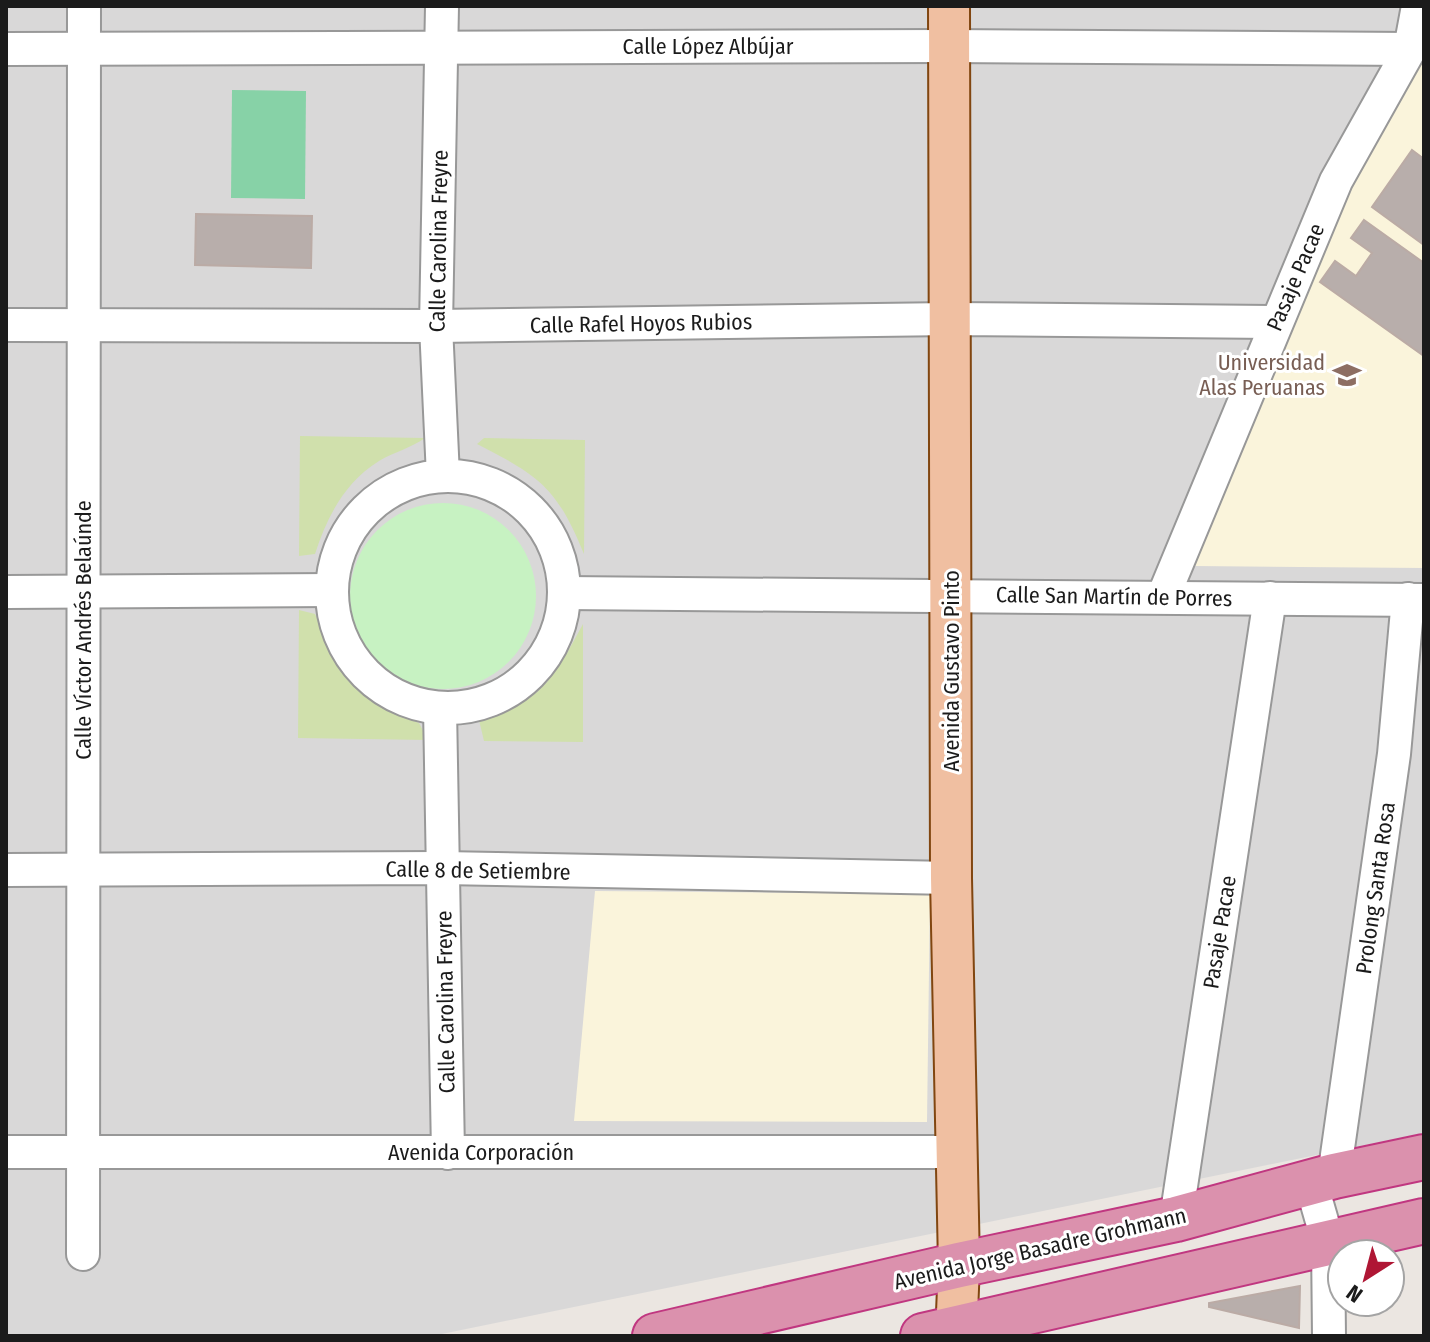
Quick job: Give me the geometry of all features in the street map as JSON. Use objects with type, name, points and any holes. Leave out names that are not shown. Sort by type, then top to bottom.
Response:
[{"type":"highway","name":"Avenida Jorge Basadre Grohmann","points":[[655,1336],[959,1265],[1176,1219],[1424,1157]]},
{"type":"highway","points":[[1346,1238],[1424,1221]]},
{"type":"highway","points":[[944,1334],[1326,1242]]},
{"type":"main road","name":"Avenida Gustavo Pinto","points":[[944,1334],[959,1265],[951,878],[949,6]]},
{"type":"street","name":"Calle Víctor Andrés Belaúnde","points":[[83,1254],[84,6]]},
{"type":"street","name":"Calle Carolina Freyre","points":[[442,6],[436,326],[443,476]]},
{"type":"street","name":"Pasaje Pacae","points":[[1163,597],[1336,181],[1410,49],[1418,6]]},
{"type":"street","name":"Calle López Albújar","points":[[6,49],[442,46],[1410,49]]},
{"type":"street","name":"Calle Rafel Hoyos Rubios","points":[[6,325],[436,326],[951,319],[1276,322]]},
{"type":"street","points":[[443,476],[489,484],[528,509],[544,527],[555,547],[562,570],[564,593],[562,617],[554,639],[527,678],[487,702],[440,708],[417,704],[395,695],[360,667],[339,631],[332,590],[340,549],[362,514],[397,487],[443,476]]},
{"type":"street","points":[[6,592],[332,590]]},
{"type":"street","name":"Calle San Martín de Porres","points":[[564,593],[1416,599]]},
{"type":"street","name":"Pasaje Pacae","points":[[1176,1219],[1270,598]]},
{"type":"street","name":"Prolong Santa Rosa","points":[[1323,1180],[1394,754],[1416,599]]},
{"type":"street","name":"Calle Carolina Freyre","points":[[440,708],[448,1153]]},
{"type":"street","name":"Calle 8 de Setiembre","points":[[6,870],[443,868],[951,878]]},
{"type":"street","name":"Avenida Corporación","points":[[6,1152],[956,1152]]},
{"type":"street","points":[[1323,1180],[1328,1238]]},
{"type":"shaded area","points":[[6,6],[1424,6],[1424,1133],[432,1336],[6,1336]]},
{"type":"shaded area","name":"Universidad Alas Peruanas","points":[[1424,6],[1424,568],[1195,566],[1345,185]]},
{"type":"shaded area","points":[[595,891],[930,894],[927,1122],[574,1121]]},
{"type":"green space","points":[[232,90],[306,91],[305,199],[231,198]]},
{"type":"green space","points":[[300,436],[425,438],[379,461],[356,480],[331,514],[315,554],[299,556]]},
{"type":"green space","points":[[484,438],[585,440],[584,554],[565,513],[544,486],[516,465],[477,444]]},
{"type":"green space","points":[[443,503],[479,510],[509,530],[529,560],[536,596],[529,632],[509,662],[479,682],[443,689],[407,682],[377,662],[357,632],[350,596],[357,560],[377,530],[407,510]]},
{"type":"green space","points":[[299,610],[315,614],[338,664],[358,690],[388,710],[419,723],[428,740],[298,738]]},
{"type":"green space","points":[[583,624],[583,742],[484,741],[479,720],[532,697],[554,673]]},
{"type":"building","points":[[1412,150],[1424,159],[1424,245],[1372,207]]},
{"type":"building","points":[[196,214],[312,216],[311,268],[195,265]]},
{"type":"building","points":[[1364,220],[1424,263],[1424,356],[1320,282],[1335,261],[1356,276],[1372,253],[1351,238]]},
{"type":"building","points":[[1300,1286],[1299,1328],[1209,1307],[1209,1303]]},
{"type":"place","name":"Universidad Alas Peruanas","points":[[1347,375]]}]
